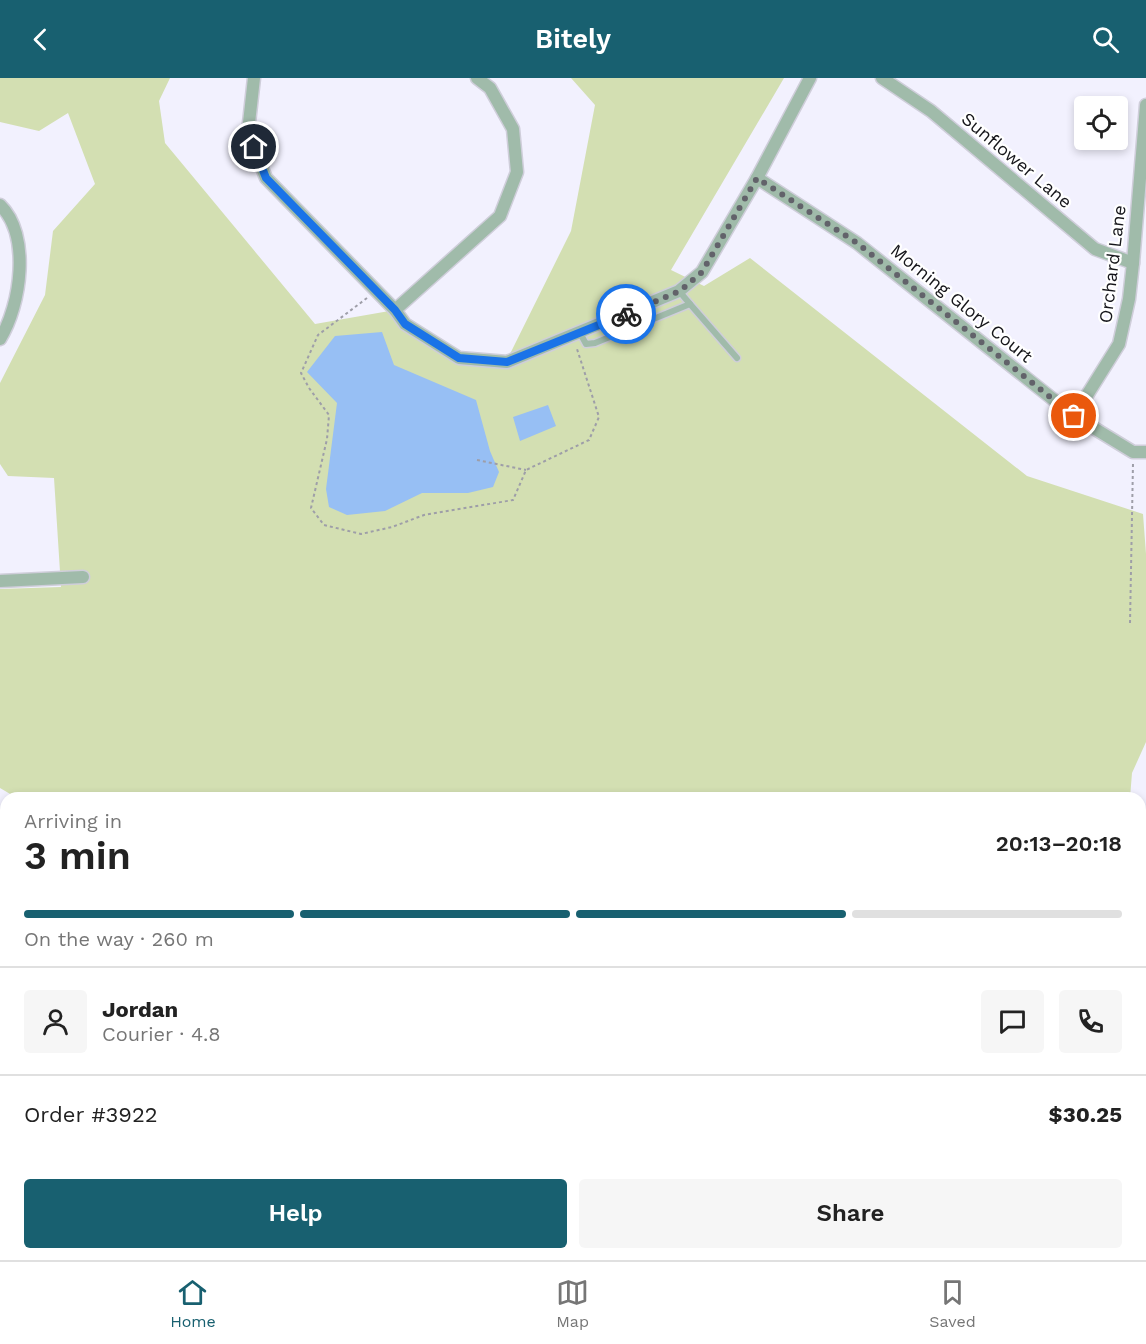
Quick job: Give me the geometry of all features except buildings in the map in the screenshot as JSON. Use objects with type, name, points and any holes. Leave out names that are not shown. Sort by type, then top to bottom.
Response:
[{"type":"street","points":[[254,78],[248,132],[266,178],[395,310],[405,324],[459,358],[507,362],[680,291],[702,272],[757,178],[810,78]]},
{"type":"street","points":[[395,310],[500,216],[517,172],[513,129],[490,88],[477,78]]},
{"type":"street","name":"Sunflower Lane","points":[[882,78],[931,111],[1095,249],[1133,263]]},
{"type":"street","name":"Orchard Lane","points":[[1074,416],[1119,344],[1129,300],[1146,105]]},
{"type":"street","name":"Morning Glory Court","points":[[757,178],[857,243],[1074,416],[1133,452]]},
{"type":"street","points":[[0,204],[8,213],[16,232],[19,254],[16,301],[8,326],[0,339]]},
{"type":"street","points":[[1133,452],[1146,452]]},
{"type":"street","points":[[0,581],[83,577]]},
{"type":"lane","points":[[680,291],[737,358]]},
{"type":"lane","points":[[576,334],[586,344],[595,343],[690,304]]},
{"type":"path","points":[[376,291],[318,335],[302,373],[309,388],[329,415],[327,439],[311,508],[324,525],[361,534],[392,527],[424,515],[513,500],[526,470]]},
{"type":"path","points":[[477,460],[526,470],[589,440],[599,417],[576,334]]},
{"type":"path","points":[[1130,623],[1133,452]]},
{"type":"green space","points":[[0,78],[170,78],[159,101],[165,143],[315,324],[395,310],[459,358],[506,362],[571,231],[595,105],[571,78],[784,78],[671,270],[704,286],[750,258],[1027,476],[1143,514],[1146,554],[1146,742],[1132,773],[1130,792],[7,792],[0,788],[0,589],[61,587],[54,478],[8,476],[0,464],[0,383],[45,295],[53,231],[95,184],[68,113],[39,131],[0,122]]},
{"type":"water","points":[[382,332],[394,365],[476,400],[490,451],[499,472],[493,487],[468,493],[422,493],[385,511],[347,515],[329,507],[326,489],[337,403],[307,372],[335,336]]},
{"type":"water","points":[[548,405],[556,426],[520,441],[513,417]]},
{"type":"way so far","points":[[626,314],[680,291],[702,272],[757,178],[857,243],[1074,416]]},
{"type":"route","points":[[254,147],[266,178],[395,310],[405,324],[459,358],[507,362],[626,314]]}]
